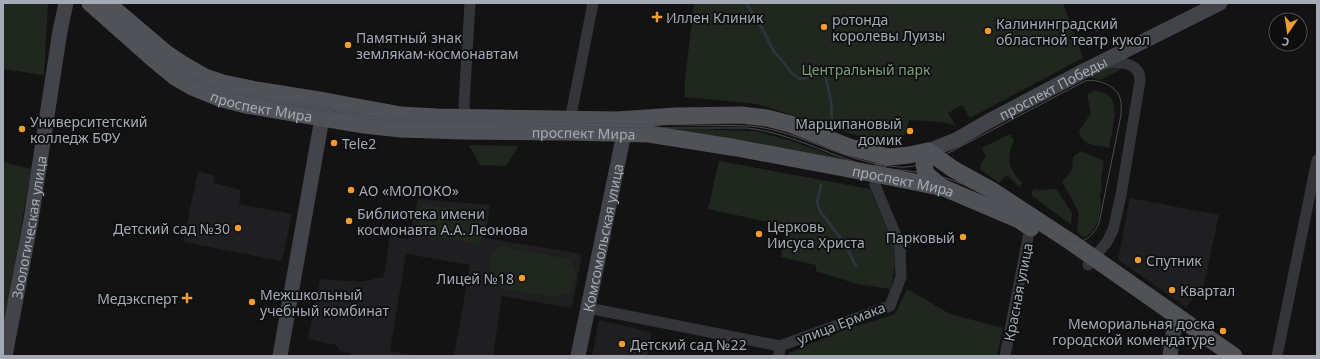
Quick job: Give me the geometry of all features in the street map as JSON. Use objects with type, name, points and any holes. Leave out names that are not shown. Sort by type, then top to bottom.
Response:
[{"type":"main road","name":"Зоологическая улица","points":[[5,356],[31,220],[60,31],[66,3]]},
{"type":"main road","name":"проспект Мира","points":[[90,3],[175,77],[192,87],[219,98],[246,105],[465,118],[570,120],[624,126],[649,134],[736,148],[944,188],[1019,220],[1091,261]]},
{"type":"main road","name":"проспект Мира","points":[[106,3],[166,53],[205,77],[324,109],[364,125],[401,129],[463,131],[624,126],[683,116],[741,115],[767,118],[790,124],[864,152],[889,157],[928,152],[953,169],[993,191],[1176,321],[1234,356]]},
{"type":"main road","name":"проспект Победы","points":[[928,152],[956,140],[989,121],[1220,3]]},
{"type":"main road","points":[[280,356],[324,109]]},
{"type":"main road","name":"Комсомольская улица","points":[[578,356],[624,126]]},
{"type":"main road","points":[[928,152],[924,164],[926,174],[944,188]]},
{"type":"main road","name":"проспект Мира","points":[[1176,321],[1216,356]]},
{"type":"main road","points":[[1170,356],[1176,321]]},
{"type":"street","points":[[465,118],[464,104],[470,3]]},
{"type":"street","points":[[570,120],[593,3]]},
{"type":"street","points":[[1091,261],[1107,242],[1113,230],[1122,195],[1141,76],[1138,71],[1130,65],[1120,62],[1099,64]]},
{"type":"street","points":[[875,174],[880,165],[889,157]]},
{"type":"street","points":[[1277,356],[1317,160]]},
{"type":"street","name":"улица Ермака","points":[[588,308],[780,351],[890,306],[901,277],[900,245],[878,194],[875,185],[875,174]]},
{"type":"street","name":"Красная улица","points":[[1005,356],[1030,227]]},
{"type":"shaded area","name":"Детский сад №30","points":[[198,171],[215,176],[213,183],[241,190],[239,204],[292,214],[282,261],[183,242]]},
{"type":"shaded area","points":[[1130,198],[1219,215],[1204,285],[1186,307],[1118,260]]},
{"type":"shaded area","name":"Лицей №18","points":[[418,199],[490,205],[485,238],[582,254],[572,308],[502,296],[493,356],[454,356],[470,265],[406,254],[390,351],[418,356],[349,356],[350,353],[340,351],[336,345],[308,339],[320,279],[360,282],[384,277],[390,235],[408,240]]},
{"type":"shaded area","name":"Детский сад №22","points":[[599,320],[652,332],[647,356],[592,356]]},
{"type":"green space","points":[[3,3],[48,3],[44,75],[3,69]]},
{"type":"green space","name":"Центральный парк","points":[[694,3],[1063,3],[1083,58],[970,118],[962,105],[948,113],[956,126],[942,122],[909,120],[906,133],[897,142],[874,141],[757,104],[685,97],[685,80]]},
{"type":"green space","points":[[1102,65],[1126,67],[1100,80],[1088,77]]},
{"type":"green space","points":[[1094,90],[1107,95],[1111,98],[1113,103],[1114,122],[1109,148],[1086,142],[1083,140],[1079,131],[1091,113],[1087,95]]},
{"type":"green space","points":[[693,129],[755,131],[788,140],[855,163],[655,130]]},
{"type":"green space","points":[[1010,134],[1014,140],[1009,158],[1011,168],[1022,183],[1020,188],[1007,175],[999,183],[980,169],[981,163],[986,157],[982,148]]},
{"type":"green space","points":[[469,145],[519,146],[506,166],[480,165]]},
{"type":"green space","points":[[1081,151],[1104,161],[1101,178],[1101,207],[1098,222],[1091,233],[1084,238],[1077,231],[1079,214],[1062,182],[1072,170],[1073,157]]},
{"type":"green space","points":[[719,161],[870,189],[897,251],[891,289],[857,284],[816,271],[816,265],[781,257],[786,226],[708,209]]},
{"type":"green space","points":[[3,162],[31,169],[3,335]]},
{"type":"green space","points":[[1033,189],[1056,189],[1072,213],[1071,225],[1031,195]]},
{"type":"green space","points":[[421,204],[486,213],[481,244],[417,234]]},
{"type":"green space","points":[[498,246],[568,259],[575,268],[576,277],[572,289],[569,293],[557,297],[503,289],[492,280],[489,269],[490,257]]},
{"type":"green space","points":[[907,289],[950,314],[1003,328],[997,356],[789,356],[789,353],[842,331],[895,314]]},
{"type":"waterway","points":[[746,3],[763,30],[774,52],[790,71],[799,79],[825,74],[831,101],[832,122]]},
{"type":"waterway","points":[[821,185],[817,202],[820,211],[845,244],[856,266]]},
{"type":"tram line","points":[[96,3],[182,75],[193,81],[222,92],[366,119],[401,122],[649,128],[748,128],[762,130],[790,138],[869,166],[924,173],[954,181],[989,197],[1059,237],[1072,242],[1083,241],[1092,235],[1099,223],[1121,115],[1121,100],[1115,90],[1101,82],[1090,80],[1085,81],[937,159],[911,167],[871,163],[803,139],[769,129],[751,126],[408,120],[365,115],[259,97],[223,89],[201,81],[188,75],[101,3]]},
{"type":"place","name":"Иллен Клиник","points":[[657,17]]},
{"type":"place","name":"ротонда королевы Луизы","points":[[824,27]]},
{"type":"place","name":"Калининградский областной театр кукол","points":[[988,31]]},
{"type":"place","name":"Памятный знак землякам-космонавтам","points":[[348,45]]},
{"type":"place","name":"Университетский колледж БФУ","points":[[22,129]]},
{"type":"place","name":"Марципановый домик","points":[[910,131]]},
{"type":"place","name":"Tele2","points":[[334,143]]},
{"type":"place","name":"АО «МОЛОКО»","points":[[351,190]]},
{"type":"place","name":"Библиотека имени космонавта А.А. Леонова","points":[[349,221]]},
{"type":"place","name":"Детский сад №30","points":[[238,228]]},
{"type":"place","name":"Церковь Иисуса Христа","points":[[759,234]]},
{"type":"place","name":"Парковый","points":[[963,237]]},
{"type":"place","name":"Спутник","points":[[1138,260]]},
{"type":"place","name":"Лицей №18","points":[[522,278]]},
{"type":"place","name":"Квартал","points":[[1172,290]]},
{"type":"place","name":"Медэксперт","points":[[187,298]]},
{"type":"place","name":"Межшкольный учебный комбинат","points":[[252,302]]},
{"type":"place","name":"Мемориальная доска городской комендатуре","points":[[1223,331]]},
{"type":"place","name":"Детский сад №22","points":[[622,344]]}]
